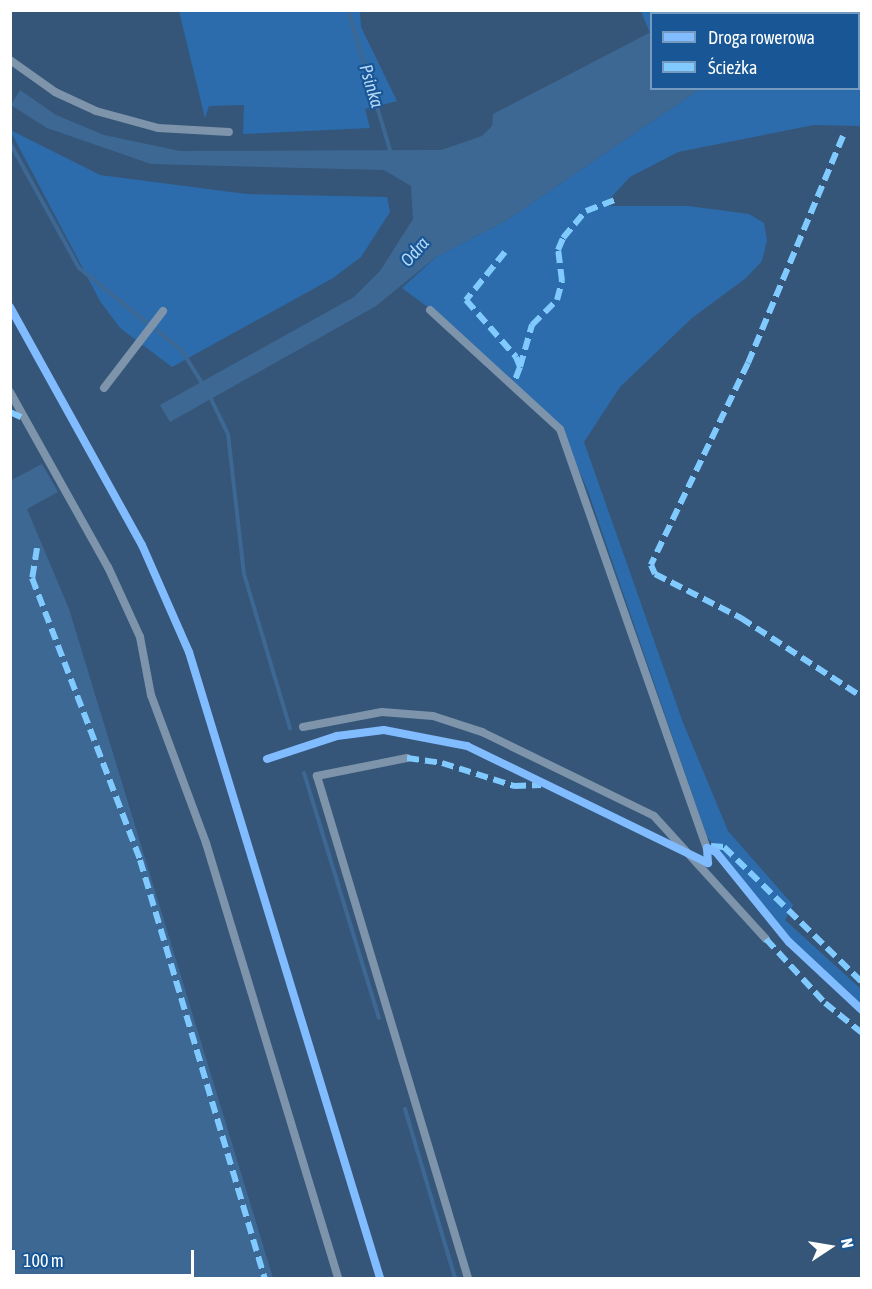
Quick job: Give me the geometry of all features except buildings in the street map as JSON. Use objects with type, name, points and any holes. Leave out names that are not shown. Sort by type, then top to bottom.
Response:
[{"type":"lane","points":[[10,60],[96,111],[158,128],[229,132]]},
{"type":"lane","points":[[430,310],[560,429],[707,848]]},
{"type":"lane","points":[[104,388],[163,311]]},
{"type":"lane","points":[[10,392],[108,567],[140,637],[152,695],[206,843],[338,1278]]},
{"type":"lane","points":[[303,728],[382,712],[433,716],[482,732],[654,816],[766,939]]},
{"type":"lane","points":[[407,758],[317,776],[468,1278]]},
{"type":"shaded area","points":[[179,11],[360,11],[361,27],[397,101],[365,109],[370,128],[243,134],[244,105],[209,106],[205,118]]},
{"type":"shaded area","points":[[641,11],[799,11],[650,12],[650,33]]},
{"type":"shaded area","points":[[861,55],[861,126],[814,125],[678,152],[630,177],[603,206],[688,206],[749,214],[764,223],[767,240],[762,261],[746,278],[692,318],[620,387],[584,442],[682,720],[728,831],[793,905],[785,920],[861,989],[861,1006],[791,940],[707,837],[588,491],[560,427],[452,325],[402,288],[436,257],[507,220],[699,90],[860,90]]},
{"type":"shaded area","points":[[10,130],[100,175],[246,194],[387,197],[390,212],[361,257],[333,278],[172,367],[120,328],[100,301]]},
{"type":"water","points":[[861,11],[861,55],[860,12],[794,12]]},
{"type":"water","name":"Odra","points":[[650,33],[650,90],[699,90],[507,220],[436,257],[376,306],[170,422],[160,405],[354,297],[380,271],[413,219],[411,186],[384,170],[151,164],[47,128],[11,105],[20,90],[56,115],[104,135],[180,151],[441,150],[482,136],[492,126],[493,114]]},
{"type":"water","points":[[42,464],[58,492],[27,509],[69,609],[273,1278],[11,1278],[10,481]]},
{"type":"waterway","name":"Psinka","points":[[348,10],[391,153]]},
{"type":"waterway","points":[[10,143],[79,268],[146,322]]},
{"type":"waterway","points":[[157,330],[182,351],[202,383]]},
{"type":"waterway","points":[[210,397],[228,434],[244,574],[290,728]]},
{"type":"waterway","points":[[304,773],[379,1018]]},
{"type":"waterway","points":[[405,1109],[455,1278]]},
{"type":"marked path","points":[[843,136],[748,363],[651,565],[655,574],[741,618],[862,697]]},
{"type":"marked path","points":[[520,367],[532,325],[557,300],[562,281],[558,250],[563,238],[586,211],[614,200]]},
{"type":"marked path","points":[[505,252],[466,300],[516,357],[520,367],[514,383]]},
{"type":"marked path","points":[[10,412],[25,419]]},
{"type":"marked path","points":[[37,548],[32,578],[140,860],[265,1278]]},
{"type":"marked path","points":[[407,758],[442,763],[514,786],[541,785]]},
{"type":"marked path","points":[[711,846],[724,847],[862,982]]},
{"type":"marked path","points":[[766,939],[825,1003],[862,1033]]},
{"type":"cycle path","points":[[10,307],[142,545],[189,652],[380,1278]]},
{"type":"cycle path","points":[[267,759],[337,736],[384,730],[467,746],[708,863],[707,848],[716,852],[789,942],[862,1010]]}]
